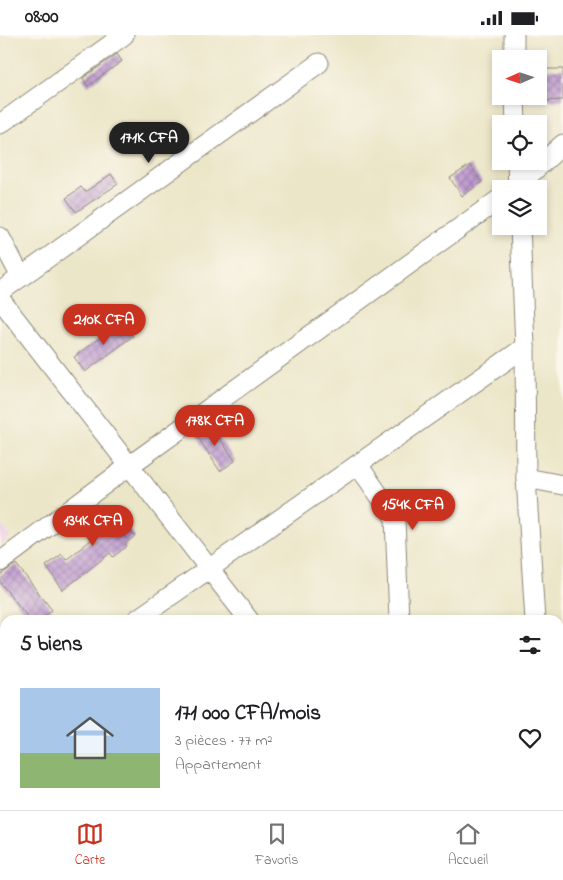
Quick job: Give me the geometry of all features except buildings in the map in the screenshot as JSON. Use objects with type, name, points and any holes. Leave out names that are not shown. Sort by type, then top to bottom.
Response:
[{"type":"street","points":[[0,124],[124,35]]},
{"type":"street","points":[[514,35],[514,50]]},
{"type":"street","points":[[0,292],[318,63]]},
{"type":"street","points":[[525,180],[563,144]]},
{"type":"street","points":[[0,562],[129,466],[492,204]]},
{"type":"street","points":[[520,235],[525,347],[526,478],[535,615]]},
{"type":"street","points":[[0,237],[21,277]]},
{"type":"street","points":[[0,299],[244,615]]},
{"type":"street","points":[[143,615],[525,347]]},
{"type":"street","points":[[358,465],[395,518],[399,615]]},
{"type":"street","points":[[526,478],[563,485]]},
{"type":"shaded area","points":[[0,523],[10,537],[0,545]]}]
